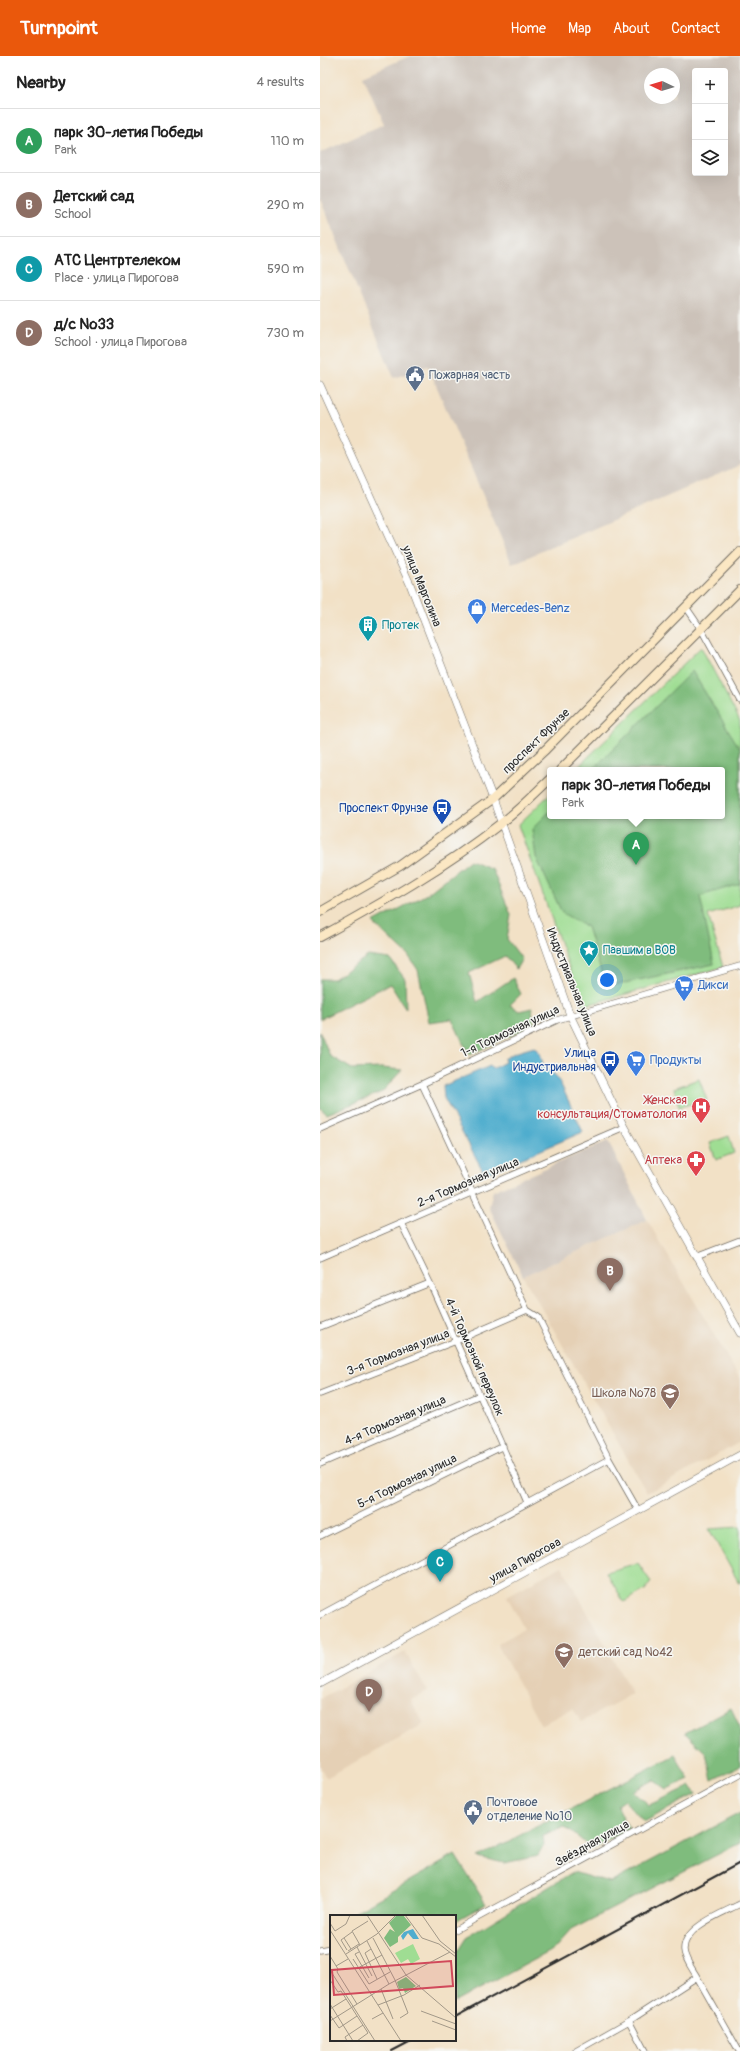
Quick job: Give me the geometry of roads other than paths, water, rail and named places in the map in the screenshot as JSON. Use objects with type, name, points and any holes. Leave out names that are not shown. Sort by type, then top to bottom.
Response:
[{"type":"main road","name":"проспект Фрунзе","points":[[320,912],[400,866],[493,799],[546,749],[740,552]]},
{"type":"main road","points":[[563,767],[740,590]]},
{"type":"main road","points":[[320,937],[400,893],[501,824],[547,783]]},
{"type":"street","name":"улица Марголина","points":[[320,386],[410,584],[493,799]]},
{"type":"street","points":[[686,607],[701,629],[740,700]]},
{"type":"street","name":"Индустриальная улица","points":[[493,799],[570,1015],[624,1127],[740,1333]]},
{"type":"street","name":"1-я Тормозная улица","points":[[320,1129],[422,1084],[570,1015],[740,966]]},
{"type":"street","points":[[422,1084],[527,1310],[538,1317],[609,1459],[638,1510]]},
{"type":"street","name":"2-я Тормозная улица","points":[[320,1258],[624,1127]]},
{"type":"street","name":"4-й Тормозной переулок","points":[[401,1223],[430,1283],[527,1502]]},
{"type":"street","points":[[696,1257],[740,1240]]},
{"type":"street","points":[[320,1327],[430,1283]]},
{"type":"street","name":"3-я Тормозная улица","points":[[320,1394],[456,1341],[527,1310]]},
{"type":"street","name":"4-я Тормозная улица","points":[[320,1464],[480,1395]]},
{"type":"street","name":"5-я Тормозная улица","points":[[320,1536],[503,1446]]},
{"type":"street","name":"улица Пирогова","points":[[320,1684],[740,1455]]},
{"type":"street","points":[[320,1615],[609,1459]]},
{"type":"street","name":"Звёздная улица","points":[[456,1929],[740,1776]]},
{"type":"street","points":[[739,2051],[683,1951],[684,1940],[691,1931],[740,1904]]},
{"type":"street","points":[[320,1950],[330,1948]]},
{"type":"street","points":[[576,2051],[629,2022],[697,1977]]},
{"type":"street","points":[[629,2022],[645,2051]]},
{"type":"water","points":[[534,1047],[540,1053],[543,1064],[558,1078],[583,1132],[490,1172],[483,1171],[444,1098],[443,1086],[490,1066],[492,1069],[505,1062],[504,1059],[514,1053]]},
{"type":"railway","points":[[456,2016],[740,1863]]},
{"type":"railway","points":[[392,2051],[411,2041]]},
{"type":"place","name":"Пожарная часть","points":[[415,392]]},
{"type":"place","name":"Mercedes-Benz","points":[[477,625]]},
{"type":"place","name":"Протек","points":[[368,642]]},
{"type":"place","name":"Проспект Фрунзе","points":[[442,825]]},
{"type":"place","name":"парк 30-летия Победы","points":[[636,865]]},
{"type":"place","name":"Павшим в ВОВ","points":[[589,967]]},
{"type":"place","name":"Дикси","points":[[684,1002]]},
{"type":"place","name":"Улица Индустриальная","points":[[610,1077]]},
{"type":"place","name":"Продукты","points":[[636,1077]]},
{"type":"place","name":"Женская консультация/Стоматология","points":[[701,1124]]},
{"type":"place","name":"Аптека","points":[[696,1177]]},
{"type":"place","name":"Детский сад","points":[[610,1291]]},
{"type":"place","name":"Школа №78","points":[[670,1410]]},
{"type":"place","name":"АТС Центртелеком","points":[[440,1582]]},
{"type":"place","name":"детский сад №42","points":[[564,1669]]},
{"type":"place","name":"д/с №33","points":[[369,1712]]},
{"type":"place","name":"Почтовое отделение №10","points":[[473,1826]]}]
